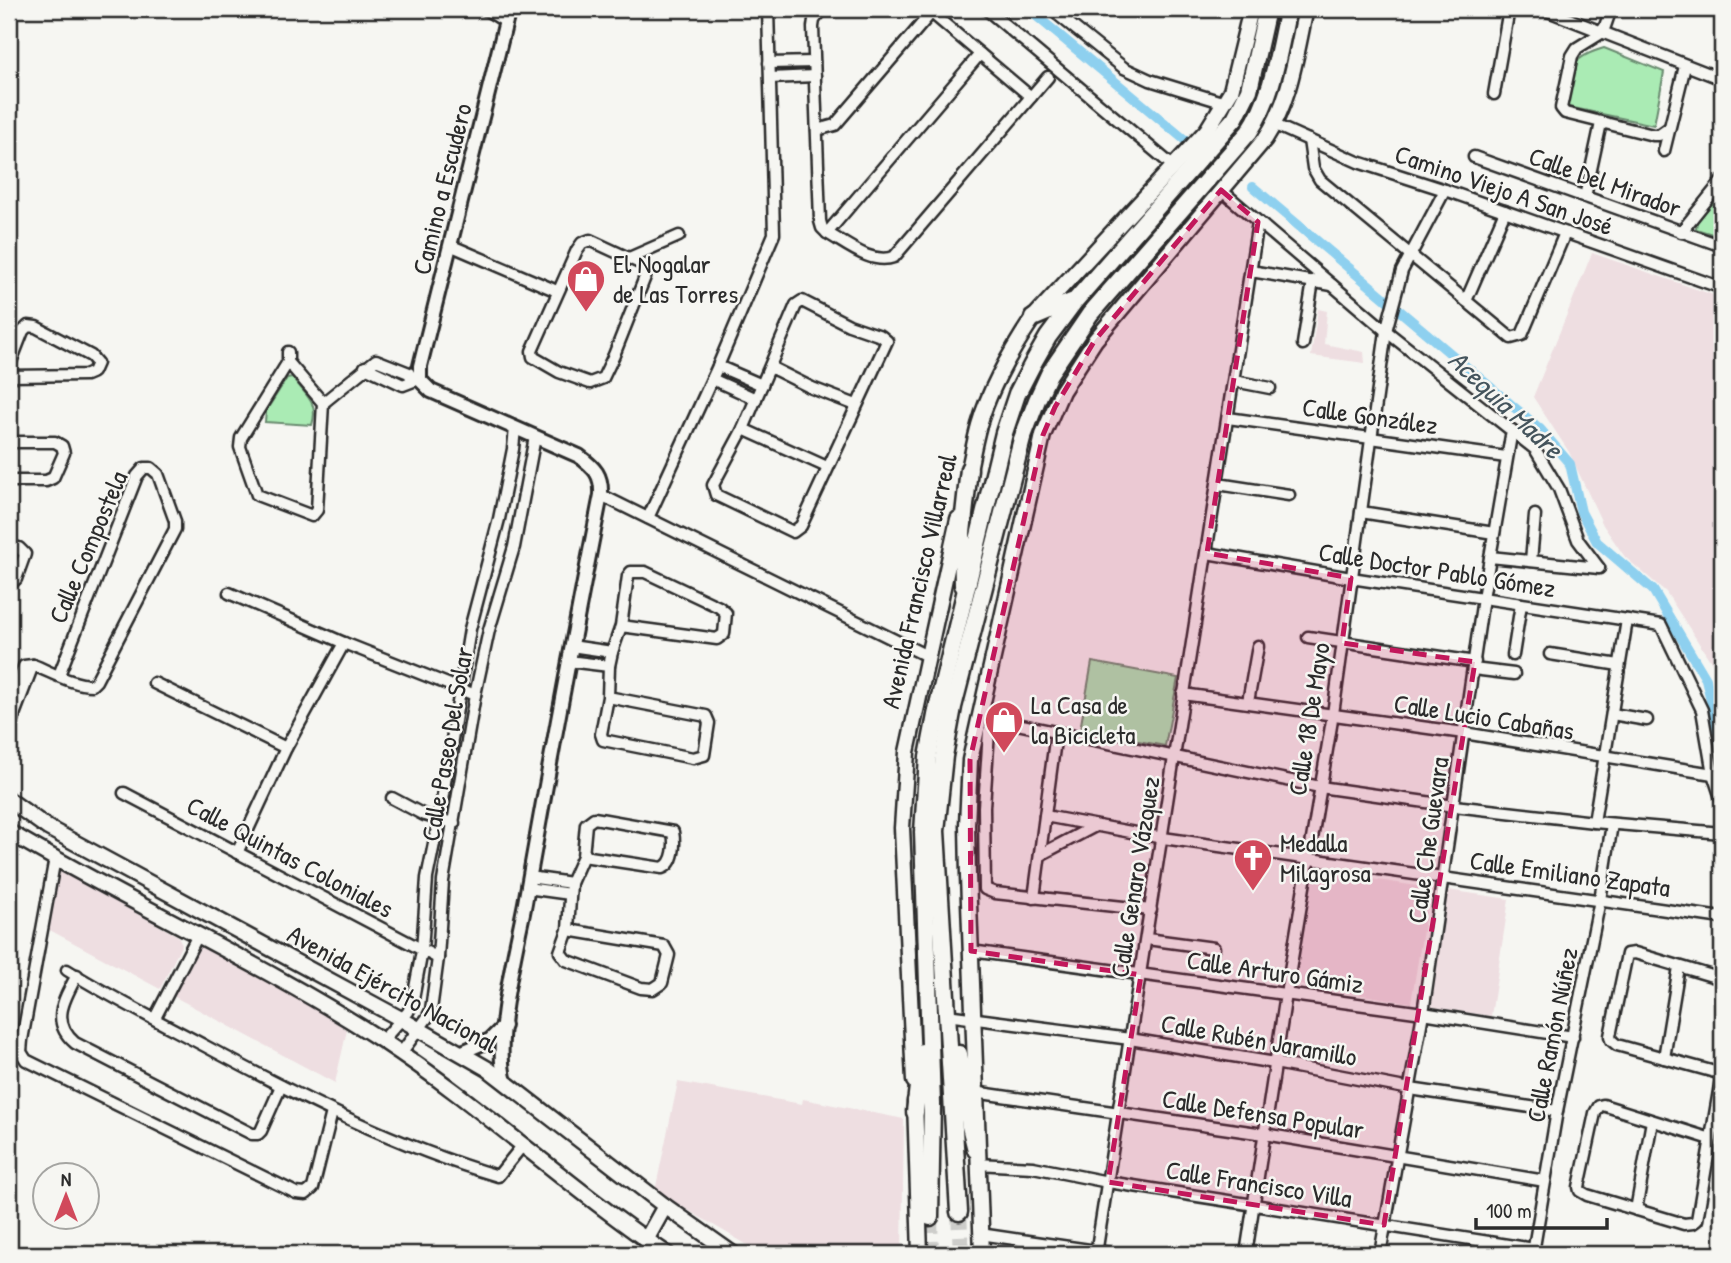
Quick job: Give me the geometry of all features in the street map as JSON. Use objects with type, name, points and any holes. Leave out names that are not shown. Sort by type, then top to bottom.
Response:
[{"type":"highway","name":"Avenida Francisco Villarreal","points":[[930,1217],[932,1104],[923,832],[928,757],[938,705],[1004,433],[1017,394],[1048,337],[1074,302],[1235,118],[1249,90],[1267,9]]},
{"type":"highway","points":[[959,1212],[936,831],[944,756],[953,707],[1021,439],[1049,374],[1090,314],[1249,132],[1259,117],[1273,80],[1288,12]]},
{"type":"highway","points":[[1033,318],[1074,302]]},
{"type":"highway","points":[[965,598],[961,556],[969,469]]},
{"type":"highway","points":[[943,941],[967,1114],[977,1157]]},
{"type":"highway","points":[[915,1112],[927,966]]},
{"type":"main road","name":"Avenida Francisco Villarreal","points":[[920,1254],[901,828],[907,752],[979,423],[1006,361],[1033,318],[1174,167],[1207,130],[1225,103],[1237,72],[1251,9]]},
{"type":"main road","points":[[982,1254],[974,1092],[967,825],[970,760],[1043,435],[1062,391],[1096,341],[1275,125],[1287,91],[1306,9]]},
{"type":"main road","name":"Avenida Ejército Nacional","points":[[9,800],[48,828],[460,1053],[505,1082],[665,1206],[733,1254]]},
{"type":"main road","name":"Avenida Ejército Nacional","points":[[9,832],[292,985],[382,1041],[463,1098],[522,1146],[667,1254]]},
{"type":"main road","points":[[915,1145],[920,1119],[925,1109],[932,1104],[946,1105],[953,1111],[977,1157]]},
{"type":"main road","points":[[646,1240],[665,1206]]},
{"type":"street","points":[[485,9],[506,22]]},
{"type":"street","name":"Camino a Escudero","points":[[416,380],[452,246],[509,9]]},
{"type":"street","points":[[648,518],[718,366],[774,233],[768,9]]},
{"type":"street","points":[[823,9],[814,20],[820,221],[827,233],[875,259],[894,257],[1048,77]]},
{"type":"street","points":[[986,9],[1174,167]]},
{"type":"street","points":[[1051,9],[1124,68],[1150,80],[1225,103]]},
{"type":"street","points":[[1494,94],[1509,9]]},
{"type":"street","points":[[1543,9],[1722,79]]},
{"type":"street","points":[[1611,9],[1603,32],[1577,48],[1572,56],[1560,105],[1565,113],[1653,135],[1659,135],[1669,128]]},
{"type":"street","points":[[817,130],[835,125],[929,11],[1031,97]]},
{"type":"street","points":[[827,233],[980,54]]},
{"type":"street","points":[[769,63],[814,62]]},
{"type":"street","points":[[1664,152],[1685,66]]},
{"type":"street","points":[[770,78],[815,76]]},
{"type":"street","points":[[1585,197],[1601,123]]},
{"type":"street","name":"Camino Viejo A San José","points":[[1275,125],[1358,162],[1506,211],[1722,288]]},
{"type":"street","points":[[1309,140],[1313,168],[1320,180],[1506,335],[1517,338],[1522,335],[1565,233]]},
{"type":"street","name":"Calle Del Mirador","points":[[1474,157],[1722,246]]},
{"type":"street","points":[[1681,232],[1722,181]]},
{"type":"street","points":[[1221,190],[1387,331],[1535,449],[1559,489],[1578,540],[1599,568],[1490,557]]},
{"type":"street","name":"Calle 18 De Mayo","points":[[1246,1254],[1333,714],[1387,331],[1402,271],[1445,190]]},
{"type":"street","points":[[1466,301],[1506,211]]},
{"type":"street","name":"Calle Genaro Vázquez","points":[[1097,1253],[1258,222]]},
{"type":"street","points":[[629,258],[679,236]]},
{"type":"street","points":[[586,241],[595,241],[629,258],[646,266],[647,272],[603,378],[596,383],[578,380],[533,357],[534,345],[557,291],[578,250],[586,241]]},
{"type":"street","points":[[452,246],[557,291]]},
{"type":"street","points":[[1251,271],[1333,285]]},
{"type":"street","points":[[1303,344],[1312,281]]},
{"type":"street","points":[[806,301],[838,320],[887,341],[797,530],[788,531],[755,512],[716,495],[713,491],[715,480],[743,429],[770,367],[799,302],[806,301]]},
{"type":"street","points":[[9,367],[23,331],[29,326],[36,327],[96,361],[97,366],[90,374],[9,376]]},
{"type":"street","points":[[323,403],[288,357],[241,438],[240,447],[257,495],[307,516],[316,514],[323,403],[365,367],[403,385],[416,380],[431,391],[579,456],[594,467],[602,481],[504,1026],[501,1058],[505,1082]]},
{"type":"street","points":[[718,366],[762,386]]},
{"type":"street","points":[[770,367],[812,388],[856,405]]},
{"type":"street","points":[[712,379],[756,399]]},
{"type":"street","points":[[1234,381],[1270,387]]},
{"type":"street","name":"Calle González","points":[[1228,418],[1506,457]]},
{"type":"street","name":"Calle Paseo Del Solar","points":[[382,1041],[412,1004],[422,951],[427,878],[470,629],[499,519],[515,428]]},
{"type":"street","points":[[743,429],[827,467]]},
{"type":"street","name":"Calle Che Guevara","points":[[1380,1254],[1423,1013],[1483,598],[1512,430]]},
{"type":"street","name":"Calle Paseo Del Solar","points":[[401,1054],[420,1030],[431,1010],[438,958],[443,881],[475,695],[489,630],[519,524],[535,437]]},
{"type":"street","points":[[9,442],[50,442],[62,446],[64,453],[53,478],[46,481],[9,481]]},
{"type":"street","name":"Calle Compostela","points":[[19,691],[24,666],[33,665],[59,675],[86,685],[94,684],[174,533],[175,521],[158,474],[151,468],[144,468],[138,476],[59,675]]},
{"type":"street","points":[[1218,484],[1289,495]]},
{"type":"street","points":[[601,495],[927,656]]},
{"type":"street","points":[[1361,512],[1494,533]]},
{"type":"street","points":[[1531,561],[1535,515]]},
{"type":"street","points":[[499,519],[519,524]]},
{"type":"street","points":[[9,547],[23,550],[25,557],[16,579],[9,585]]},
{"type":"street","name":"Calle Doctor Pablo Gómez","points":[[1207,553],[1351,578],[1661,625],[1702,709],[1713,774]]},
{"type":"street","points":[[608,697],[706,716],[709,723],[704,755],[693,758],[603,740],[601,734],[608,697],[611,652],[621,626],[628,576],[636,570],[719,607],[726,613],[724,634],[717,639],[621,626]]},
{"type":"street","points":[[229,593],[344,643],[475,695]]},
{"type":"street","points":[[1513,654],[1521,604]]},
{"type":"street","points":[[1594,822],[1627,620]]},
{"type":"street","points":[[1308,637],[1514,674]]},
{"type":"street","points":[[237,853],[286,748],[344,643]]},
{"type":"street","points":[[571,646],[611,652]]},
{"type":"street","points":[[1248,702],[1258,646]]},
{"type":"street","points":[[1550,654],[1619,665]]},
{"type":"street","points":[[568,661],[609,666]]},
{"type":"street","points":[[154,683],[286,748]]},
{"type":"street","points":[[9,705],[19,691]]},
{"type":"street","points":[[9,728],[19,691]]},
{"type":"street","name":"Calle Lucio Cabañas","points":[[1183,694],[1464,733],[1713,774]]},
{"type":"street","points":[[1612,714],[1647,720]]},
{"type":"street","points":[[1152,910],[989,892],[984,884],[984,807],[989,732],[993,723],[998,720],[1320,787],[1454,807],[1722,833]]},
{"type":"street","points":[[1034,898],[1056,733]]},
{"type":"street","points":[[1713,774],[1722,800]]},
{"type":"street","name":"Calle Quintas Coloniales","points":[[124,793],[438,958]]},
{"type":"street","points":[[392,798],[424,815],[454,823]]},
{"type":"street","name":"Calle Emiliano Zapata","points":[[1045,816],[1163,838],[1722,918]]},
{"type":"street","points":[[568,930],[664,946],[669,955],[662,983],[653,989],[641,988],[566,960],[560,952],[568,930],[570,889],[583,856],[586,824],[594,818],[670,831],[674,835],[671,861],[662,868],[583,856]]},
{"type":"street","name":"Calle Ramón Núñez","points":[[1533,1252],[1612,824]]},
{"type":"street","points":[[1040,855],[1095,826]]},
{"type":"street","points":[[55,858],[22,1040],[21,1052],[26,1060],[296,1193],[306,1194],[313,1188],[332,1111]]},
{"type":"street","points":[[528,882],[570,889]]},
{"type":"street","points":[[155,1018],[198,935]]},
{"type":"street","points":[[1147,939],[1214,948]]},
{"type":"street","name":"Calle Arturo Gámiz","points":[[971,951],[1423,1013],[1573,1037]]},
{"type":"street","points":[[1711,1139],[1599,1106],[1595,1113],[1580,1191],[1684,1224],[1697,1220],[1711,1139],[1720,1107],[1722,1073],[1617,1045],[1610,1036],[1627,954],[1635,953],[1722,979]]},
{"type":"street","points":[[1664,1058],[1679,967]]},
{"type":"street","points":[[281,1086],[261,1130],[258,1134],[253,1134],[75,1043],[62,1029],[61,1019],[72,973],[332,1111],[470,1168],[498,1176],[522,1146]]},
{"type":"street","name":"Calle Rubén Jaramillo","points":[[954,1016],[1130,1039],[1410,1089],[1557,1111]]},
{"type":"street","points":[[460,1053],[490,1040],[504,1026]]},
{"type":"street","name":"Calle Defensa Popular","points":[[974,1092],[1264,1134],[1545,1181]]},
{"type":"street","points":[[1636,1210],[1652,1121]]},
{"type":"street","name":"Calle Francisco Villa","points":[[977,1157],[1108,1182],[1253,1203],[1533,1252]]},
{"type":"street","points":[[980,1234],[1117,1254]]},
{"type":"highlighted area","points":[[1221,190],[1258,222],[1207,553],[1351,578],[1342,643],[1475,662],[1384,1225],[1108,1182],[1141,975],[971,951],[970,760],[1043,435],[1055,407],[1095,340]]},
{"type":"shaded area","points":[[1592,253],[1722,298],[1722,679],[1666,592],[1625,557],[1603,525],[1569,452],[1533,397]]},
{"type":"shaded area","points":[[1318,309],[1327,311],[1324,344],[1364,352],[1365,363],[1311,356]]},
{"type":"shaded area","points":[[1312,870],[1430,888],[1411,1003],[1294,984]]},
{"type":"shaded area","points":[[59,871],[178,936],[182,944],[160,989],[46,928]]},
{"type":"shaded area","points":[[1448,890],[1509,899],[1491,1016],[1430,1007]]},
{"type":"shaded area","points":[[202,946],[297,996],[347,1030],[335,1083],[173,996],[197,949]]},
{"type":"shaded area","points":[[678,1082],[802,1104],[803,1099],[904,1119],[902,1254],[763,1254],[655,1191]]},
{"type":"green space","points":[[1604,48],[1664,72],[1654,125],[1564,106],[1569,75],[1576,62]]},
{"type":"green space","points":[[1722,191],[1722,237],[1696,229],[1697,221]]},
{"type":"green space","points":[[292,377],[312,405],[312,425],[265,422],[266,411],[287,378]]},
{"type":"green space","points":[[1092,662],[1178,678],[1165,746],[1080,730]]},
{"type":"waterway","name":"Acequia Madre","points":[[1028,9],[1191,145]]},
{"type":"waterway","name":"Acequia Madre","points":[[1253,187],[1540,429],[1570,464],[1581,512],[1597,542],[1653,590],[1706,679],[1722,746]]},
{"type":"tunnel","points":[[959,1212],[961,1254]]},
{"type":"tunnel","points":[[930,1217],[931,1254]]},
{"type":"place","name":"El Nogalar de Las Torres","points":[[586,313]]},
{"type":"place","name":"La Casa de la Bicicleta","points":[[1004,754]]},
{"type":"place","name":"Medalla Milagrosa","points":[[1253,892]]}]
